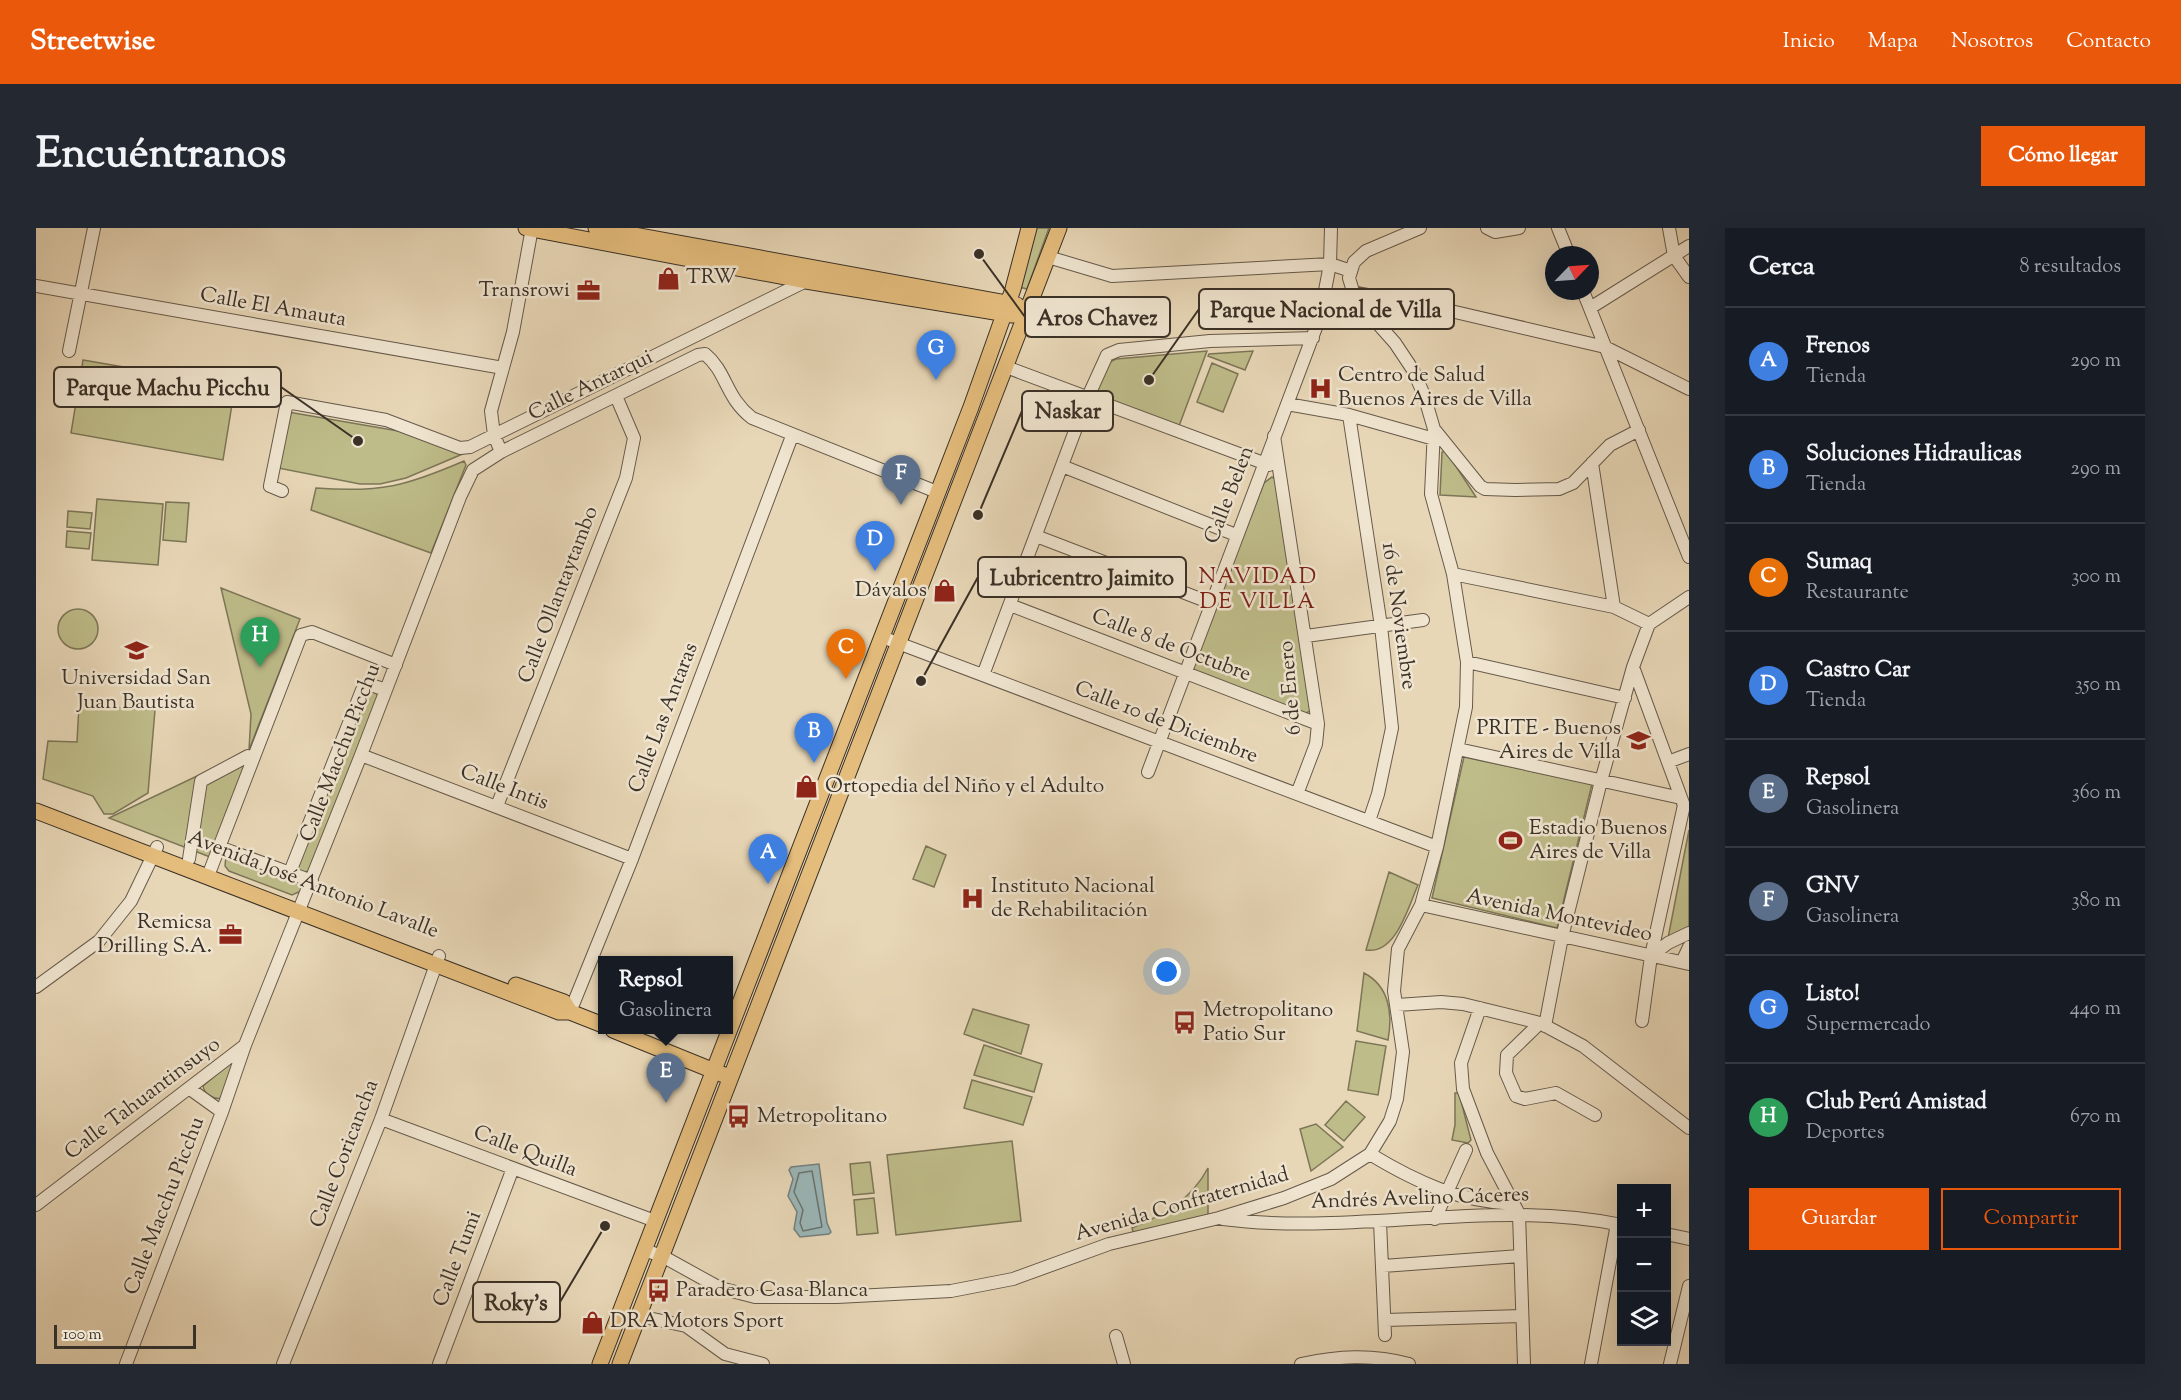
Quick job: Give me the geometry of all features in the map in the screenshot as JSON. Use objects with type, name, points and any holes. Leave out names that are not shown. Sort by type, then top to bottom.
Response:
[{"type":"main road","points":[[530,228],[806,281],[1007,308]]},
{"type":"main road","points":[[596,228],[641,232],[1027,313]]},
{"type":"main road","points":[[733,1024],[1007,308],[1029,228]]},
{"type":"main road","points":[[622,1363],[1059,228]]},
{"type":"main road","name":"Avenida José Antonio Lavalle","points":[[36,800],[156,851],[438,961],[559,1012],[570,1012],[598,1023]]},
{"type":"main road","name":"Avenida José Antonio Lavalle","points":[[36,811],[156,851],[189,859],[210,872]]},
{"type":"main road","points":[[625,1034],[731,1077]]},
{"type":"main road","points":[[603,1358],[729,1034]]},
{"type":"street","points":[[69,351],[93,228]]},
{"type":"street","points":[[501,452],[494,435],[491,411],[513,332],[530,228]]},
{"type":"street","name":"Calle Belen","points":[[1148,772],[1274,435],[1313,338],[1326,297],[1331,228]]},
{"type":"street","points":[[1419,228],[1366,251],[1354,262],[1351,271],[1352,292],[1438,308],[1605,347],[1689,389]]},
{"type":"street","points":[[1487,228],[1495,232],[1519,228]]},
{"type":"street","points":[[1558,228],[1565,246]]},
{"type":"street","points":[[1669,228],[1674,256],[1689,277]]},
{"type":"street","points":[[1590,308],[1689,246]]},
{"type":"street","points":[[1048,257],[1112,276],[1330,264],[1351,271]]},
{"type":"street","points":[[282,491],[270,486],[287,402],[386,420],[460,448],[470,447],[806,281]]},
{"type":"street","name":"Calle El Amauta","points":[[36,286],[502,368]]},
{"type":"street","name":"Avenida Confraternidad","points":[[644,1250],[662,1256],[711,1284],[755,1297],[837,1298],[951,1291],[1012,1279],[1109,1244],[1219,1218],[1284,1198],[1332,1179],[1370,1154],[1386,1130],[1397,1099],[1403,1052],[1394,991],[1398,949],[1421,905],[1437,847],[1466,707],[1467,662],[1453,574],[1431,494],[1434,434],[1424,395],[1413,370],[1395,343],[1362,308],[1352,292]]},
{"type":"street","points":[[1587,300],[1689,557]]},
{"type":"street","points":[[982,675],[1104,359],[1112,352],[1210,341],[1313,338]]},
{"type":"street","name":"Calle Antarqui","points":[[501,452],[698,354],[705,354],[712,360],[740,408],[752,418],[792,435]]},
{"type":"street","points":[[1006,367],[1263,464],[1279,467]]},
{"type":"street","name":"Calle Ollantaytambo","points":[[497,806],[626,478],[634,438],[616,396]]},
{"type":"street","points":[[1287,404],[1434,434],[1485,489],[1559,489],[1573,483],[1610,446],[1639,430]]},
{"type":"street","name":"16 de Noviembre","points":[[1349,415],[1381,626],[1392,728],[1378,794],[1369,821]]},
{"type":"street","points":[[792,435],[937,492]]},
{"type":"street","name":"Calle Las Antaras","points":[[570,1012],[632,859],[792,435]]},
{"type":"street","name":"6 de Enero","points":[[1274,435],[1318,724],[1316,744],[1297,794]]},
{"type":"street","name":"Calle Macchu Picchu","points":[[126,1364],[222,1112],[245,1045],[312,881],[467,478],[473,470],[501,452]]},
{"type":"street","points":[[1592,463],[1614,607]]},
{"type":"street","points":[[1062,466],[1236,535]]},
{"type":"street","points":[[1036,536],[1211,603]]},
{"type":"street","points":[[1453,574],[1614,607],[1648,624]]},
{"type":"street","points":[[1595,1115],[1556,1093],[1525,1099],[1516,1096],[1506,1072],[1507,1055],[1543,1024],[1601,781],[1633,667],[1648,624],[1689,597]]},
{"type":"street","name":"Calle 8 de Octubre","points":[[1010,605],[1318,724]]},
{"type":"street","points":[[1306,636],[1422,620]]},
{"type":"street","points":[[210,872],[301,635],[306,632],[396,665]]},
{"type":"street","name":"Calle 10 de Diciembre","points":[[882,637],[1437,847]]},
{"type":"street","points":[[1467,662],[1625,698]]},
{"type":"street","points":[[1633,667],[1689,818]]},
{"type":"street","points":[[290,872],[362,690],[371,685],[386,690]]},
{"type":"street","points":[[1458,749],[1682,802]]},
{"type":"street","points":[[1668,762],[1689,754]]},
{"type":"street","name":"Calle Intis","points":[[361,755],[632,859]]},
{"type":"street","points":[[189,859],[201,781],[249,756],[253,758]]},
{"type":"street","points":[[1642,1021],[1651,956],[1682,802]]},
{"type":"street","points":[[219,847],[312,881]]},
{"type":"street","points":[[36,987],[99,941],[131,901],[156,851]]},
{"type":"street","name":"Avenida Montevideo","points":[[1421,905],[1685,963]]},
{"type":"street","points":[[1651,956],[1668,943],[1689,933]]},
{"type":"street","points":[[1685,963],[1689,947]]},
{"type":"street","name":"Calle Coricancha","points":[[283,1364],[381,1119],[438,961]]},
{"type":"street","points":[[1397,1005],[1441,1002],[1480,1008],[1543,1024],[1583,1046],[1689,1128]]},
{"type":"street","points":[[1480,1008],[1461,1063],[1463,1089],[1487,1153],[1517,1209],[1524,1364]]},
{"type":"street","name":"Calle Tahuantinsuyo","points":[[36,1204],[245,1045]]},
{"type":"street","points":[[190,1089],[222,1112]]},
{"type":"street","name":"Calle Quilla","points":[[381,1119],[655,1221]]},
{"type":"street","points":[[1435,1219],[1449,1194],[1466,1150]]},
{"type":"street","points":[[1370,1154],[1405,1175],[1449,1194],[1517,1209]]},
{"type":"street","name":"Calle Tumi","points":[[439,1364],[513,1168]]},
{"type":"street","name":"Andrés Avelino Cáceres","points":[[1219,1218],[1242,1221],[1380,1222],[1435,1219],[1517,1209],[1617,1225]]},
{"type":"street","points":[[1380,1222],[1385,1335]]},
{"type":"street","points":[[1591,1364],[1617,1235]]},
{"type":"street","points":[[1671,1235],[1689,1239]]},
{"type":"street","points":[[1383,1266],[1520,1256]]},
{"type":"street","points":[[1670,1364],[1688,1294]]},
{"type":"street","points":[[639,1316],[686,1326],[725,1354],[763,1364]]},
{"type":"street","points":[[1385,1320],[1522,1316]]},
{"type":"street","points":[[1116,1336],[1124,1364]]},
{"type":"street","points":[[1301,1364],[1332,1357],[1362,1356],[1409,1364]]},
{"type":"street","points":[[603,1358],[622,1363]]},
{"type":"shaded area","points":[[1036,228],[1049,228],[1027,289],[1019,287]]},
{"type":"shaded area","points":[[1207,351],[1179,426],[1095,395],[1110,362],[1116,359]]},
{"type":"shaded area","points":[[1253,351],[1245,370],[1208,356],[1209,354]]},
{"type":"shaded area","points":[[83,360],[235,386],[223,460],[71,433]]},
{"type":"shaded area","points":[[1212,363],[1238,374],[1223,412],[1197,402]]},
{"type":"shaded area","points":[[288,412],[410,433],[465,453],[406,478],[380,484],[360,484],[278,468]]},
{"type":"shaded area","points":[[1446,451],[1476,497],[1440,495],[1442,452]]},
{"type":"shaded area","points":[[464,461],[466,465],[431,553],[311,510],[316,488],[358,489],[393,486]]},
{"type":"shaded area","points":[[1272,477],[1277,480],[1313,709],[1305,714],[1195,672],[1192,666],[1264,483]]},
{"type":"shaded area","points":[[97,499],[163,504],[158,565],[92,560]]},
{"type":"shaded area","points":[[166,502],[189,503],[186,542],[163,540]]},
{"type":"shaded area","points":[[68,511],[92,513],[90,529],[67,527]]},
{"type":"shaded area","points":[[67,531],[91,533],[89,549],[66,547]]},
{"type":"shaded area","points":[[221,588],[300,619],[249,750],[251,714]]},
{"type":"shaded area","points":[[78,609],[86,610],[92,615],[97,621],[97,637],[92,643],[86,648],[78,649],[70,648],[64,643],[59,637],[58,629],[59,621],[64,615],[70,610]]},
{"type":"shaded area","points":[[373,689],[378,696],[310,870],[303,873],[297,870],[362,696]]},
{"type":"shaded area","points":[[79,705],[155,710],[148,793],[113,814],[104,814],[93,796],[43,779],[48,741],[77,742]]},
{"type":"shaded area","name":"Estadio Buenos Aires de Villa","points":[[1464,757],[1592,784],[1557,928],[1432,898]]},
{"type":"shaded area","points":[[245,766],[210,857],[109,818],[197,776],[196,789]]},
{"type":"shaded area","points":[[1689,830],[1689,927],[1668,938]]},
{"type":"shaded area","points":[[926,846],[946,855],[934,887],[913,879]]},
{"type":"shaded area","points":[[226,856],[300,882],[301,891],[292,895],[229,871],[225,866]]},
{"type":"shaded area","points":[[1389,872],[1418,885],[1400,928],[1393,937],[1376,950],[1366,950]]},
{"type":"shaded area","points":[[1364,973],[1379,985],[1387,1001],[1390,1020],[1388,1040],[1357,1031]]},
{"type":"shaded area","points":[[973,1009],[1029,1025],[1021,1054],[964,1034]]},
{"type":"shaded area","points":[[1356,1041],[1386,1046],[1378,1095],[1348,1090]]},
{"type":"shaded area","points":[[984,1045],[1042,1064],[1034,1092],[974,1075]]},
{"type":"shaded area","points":[[238,1056],[222,1098],[207,1094],[203,1086]]},
{"type":"shaded area","points":[[972,1080],[1032,1097],[1023,1125],[964,1108]]},
{"type":"shaded area","points":[[1455,1093],[1458,1093],[1460,1097],[1471,1140],[1468,1143],[1452,1140],[1455,1125]]},
{"type":"shaded area","points":[[1346,1101],[1365,1117],[1344,1141],[1325,1125]]},
{"type":"shaded area","points":[[1316,1124],[1343,1147],[1311,1171],[1300,1129]]},
{"type":"shaded area","points":[[1012,1141],[1021,1221],[896,1235],[887,1155]]},
{"type":"shaded area","points":[[870,1162],[874,1193],[853,1195],[850,1164]]},
{"type":"shaded area","points":[[1208,1168],[1208,1216],[1134,1235],[1132,1228],[1176,1205],[1194,1189]]},
{"type":"shaded area","points":[[874,1198],[878,1233],[857,1235],[854,1200]]},
{"type":"water","points":[[819,1164],[827,1223],[831,1232],[800,1237],[794,1229],[797,1212],[788,1196],[793,1179],[789,1170],[791,1167]]},
{"type":"place","name":"Aros Chavez","points":[[979,254]]},
{"type":"place","name":"TRW","points":[[668,278]]},
{"type":"place","name":"Transrowi","points":[[588,291]]},
{"type":"place","name":"Listo!","points":[[936,380]]},
{"type":"place","name":"Parque Nacional de Villa","points":[[1149,380]]},
{"type":"place","name":"Centro de Salud Buenos Aires de Villa","points":[[1320,388]]},
{"type":"place","name":"Parque Machu Picchu","points":[[358,441]]},
{"type":"place","name":"GNV","points":[[901,505]]},
{"type":"place","name":"Naskar","points":[[978,515]]},
{"type":"place","name":"Castro Car","points":[[875,571]]},
{"type":"place","name":"Dávalos","points":[[945,591]]},
{"type":"place","name":"Universidad San Juan Bautista","points":[[136,651]]},
{"type":"place","name":"Club Perú Amistad","points":[[260,667]]},
{"type":"place","name":"Sumaq","points":[[846,679]]},
{"type":"place","name":"Lubricentro Jaimito","points":[[921,681]]},
{"type":"place","name":"PRITE - Buenos Aires de Villa","points":[[1639,741]]},
{"type":"place","name":"Soluciones Hidraulicas","points":[[814,763]]},
{"type":"place","name":"Ortopedia del Niño y el Adulto","points":[[807,787]]},
{"type":"place","name":"Estadio Buenos Aires de Villa","points":[[1511,841]]},
{"type":"place","name":"Frenos","points":[[768,884]]},
{"type":"place","name":"Instituto Nacional de Rehabilitación","points":[[973,899]]},
{"type":"place","name":"Remicsa Drilling S.A.","points":[[230,935]]},
{"type":"place","name":"Metropolitano Patio Sur","points":[[1185,1023]]},
{"type":"place","name":"Repsol","points":[[666,1103]]},
{"type":"place","name":"Metropolitano","points":[[739,1117]]},
{"type":"place","name":"Roky's","points":[[605,1226]]},
{"type":"place","name":"Paradero Casa Blanca","points":[[658,1291]]},
{"type":"place","name":"DRA Motors Sport","points":[[592,1322]]},
{"type":"district","name":"NAVIDAD DE VILLA","points":[[1258,590]]}]
